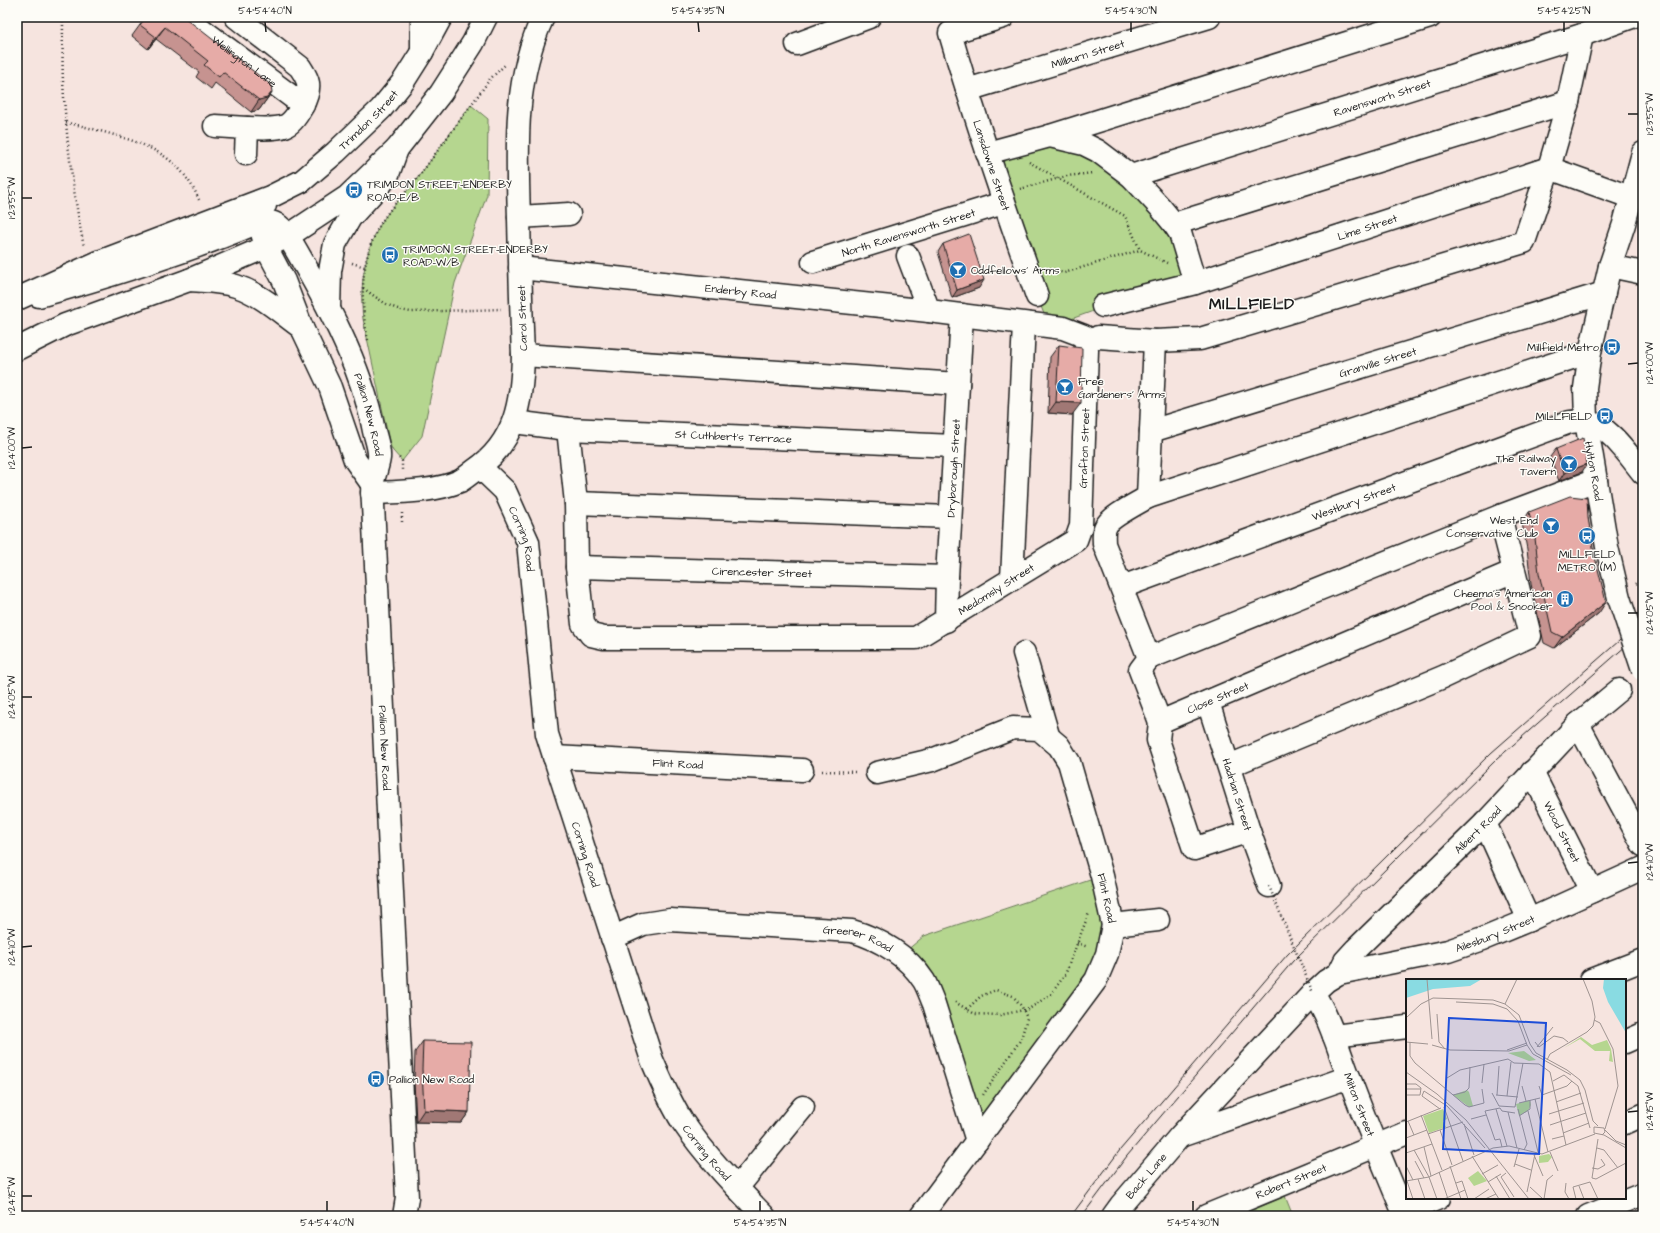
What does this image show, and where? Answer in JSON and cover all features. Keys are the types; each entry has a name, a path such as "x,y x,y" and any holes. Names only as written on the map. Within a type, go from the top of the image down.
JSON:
{"main road":[{"name":"Wellington Lane","path":"186,17 303,105"},
{"path":"214,126 278,128 286,126 292,121 303,105 308,94 308,84 300,67 236,17"},
{"path":"422,17 422,52"},
{"name":"Trimdon Street","path":"17,299 98,262 270,198 302,181 381,109 403,82 422,52 441,17"},
{"path":"17,349 65,325 189,280 266,248 288,236 347,197 397,149 441,93 473,43 486,17"},
{"name":"Carol Street","path":"372,489 402,492 434,488 460,481 494,455 505,440 514,422 523,378 517,144 520,100 526,63 536,31 543,17"},
{"path":"796,44 869,17"},
{"name":"Lansdowne Street","path":"1003,17 950,33 967,90 996,151 1002,199 1037,296"},
{"name":"Millburn Street","path":"967,90 1208,17"},
{"path":"996,151 1050,136 1430,17"},
{"name":"Ravensworh Street","path":"1127,173 1582,35 1632,17"},
{"path":"1098,337 1155,341 1200,340 1524,242 1549,168 1568,102 1582,35"},
{"path":"1174,224 1568,102"},
{"path":"246,154 247,128"},
{"path":"1050,136 1084,144 1098,150 1127,173 1160,206 1174,224 1180,234 1194,279"},
{"name":"Pallion New Road","path":"330,314 328,300 330,270 335,244 350,218 387,177 397,149"},
{"name":"Hylton Road","path":"1643,153 1624,224 1610,266 1590,352 1585,388 1586,421 1607,547 1619,598 1643,670"},
{"path":"1549,168 1630,197"},
{"name":"Lime Street","path":"1103,306 1549,168"},
{"path":"270,198 262,209 260,222 266,248 284,281 302,328 330,387 356,460 372,489"},
{"name":"North Ravensworth Street","path":"813,262 1002,199"},
{"path":"518,217 569,214"},
{"path":"17,302 89,282 202,246 260,222"},
{"name":"Pallion New Road","path":"260,222 275,222 288,236 330,314 362,384 372,419 379,457 372,489 407,1190 404,1216"},
{"path":"908,256 929,311"},
{"path":"1610,266 1643,273"},
{"name":"Enderby Road","path":"520,268 962,315"},
{"path":"189,280 222,283 250,292 264,299 302,328"},
{"name":"Granville Street","path":"1151,431 1604,293"},
{"name":"Grafton Street","path":"962,315 1063,328 1084,336 1087,350 1081,526 1076,540"},
{"name":"Dryborough Street","path":"946,621 950,517 962,315"},
{"path":"1012,579 1024,324"},
{"path":"1148,497 1155,341"},
{"path":"1149,658 1104,544 1103,535 1105,527 1112,520 1148,497 1590,352"},
{"path":"523,355 958,384"},
{"path":"1586,421 1610,435 1643,473"},
{"name":"Westbury Street","path":"1122,587 1570,422 1586,421"},
{"name":"St Cuthbert's Terrace","path":"514,422 568,429 954,446"},
{"path":"568,429 576,502 577,567"},
{"name":"Corning Road","path":"480,467 505,491 528,542 547,734 652,1060 666,1093 682,1120 700,1145 737,1188 764,1216"},
{"path":"1249,831 1194,849 1158,740 1160,722 1140,670 1149,658 1500,516 1596,480"},
{"path":"576,502 950,517"},
{"path":"1229,766 1443,677 1530,636 1500,516"},
{"name":"Medomsly Street","path":"577,567 583,624 591,635 604,638 916,638 1076,540"},
{"name":"Cirencester Street","path":"577,567 947,577"},
{"name":"Close Street","path":"1160,722 1514,571"},
{"path":"1024,653 1048,736"},
{"name":"Albert Road","path":"1339,973 1345,961 1356,949 1485,823 1578,724 1619,690"},
{"name":"Hadrian Street","path":"1208,702 1249,831 1269,886"},
{"path":"1578,724 1643,845"},
{"name":"Flint Road","path":"877,773 932,760 1013,728 1039,729 1059,746 1069,762 1102,876 1113,925 1107,954 1096,980 921,1216"},
{"name":"Flint Road","path":"554,757 802,770"},
{"name":"Wood Street","path":"1532,772 1592,891"},
{"path":"1485,823 1529,920"},
{"name":"Ailesbury Street","path":"1339,973 1448,951 1483,939 1529,920 1643,868"},
{"name":"Greener Road","path":"612,938 644,924 670,920 852,931 869,935 887,945 916,970 925,982 934,1004 977,1141"},
{"path":"1113,925 1158,920"},
{"path":"1594,979 1643,960"},
{"name":"Back Lane","path":"1120,1212 1180,1136 1312,993 1326,981 1339,973"},
{"name":"Milton Street","path":"1312,993 1318,1001 1334,1036 1404,1214"},
{"path":"1334,1036 1406,1027"},
{"path":"1626,1042 1643,1034"},
{"path":"1180,1136 1349,1077"},
{"path":"737,1188 803,1107"},
{"path":"1626,1122 1643,1115"},
{"name":"Robert Street","path":"1206,1216 1406,1133"},
{"path":"1588,1216 1643,1194"},
{"path":"1404,1214 1437,1199"}],"path":[{"path":"63,17 63,79 66,123 75,203 85,252"},
{"path":"368,341 362,305 362,288 365,266 371,244 377,230 490,79 508,63"},
{"path":"66,123 136,141 158,152 168,159 188,180 203,207"},
{"path":"996,151 1058,178 1125,216 1140,250 1194,279"},
{"path":"1002,199 1058,178 1127,173"},
{"path":"1030,275 1049,269 1064,273 1140,250"},
{"path":"362,288 388,306 405,311 521,308"},
{"path":"397,457 402,461"},
{"path":"802,770 877,773"},
{"path":"1269,886 1312,993"},
{"path":"925,982 974,1014 1000,1016 1029,1009 1051,994 1065,974 1091,906"},
{"path":"967,1009 981,996 996,990 1012,996 1024,1010 1027,1018 1021,1039 990,1083 969,1117"}],"green space":[{"path":"471,105 488,119 487,195 455,283 422,436 402,461 390,445 363,319 362,293 365,266 373,240 385,217 391,208 413,184"},
{"path":"1069,140 1160,207 1193,275 1049,327 987,153"},
{"path":"1102,876 1107,954 977,1141 934,1004 900,956 924,936"},
{"path":"1285,1196 1293,1216 1239,1216"}],"building":[{"path":"146,17 184,17 271,85 272,92 267,98 259,100 223,72 219,77 204,65 208,61 165,27 156,37 140,25"},
{"name":"Oddfellows' Arms","path":"969,234 984,280 957,290 943,244"},
{"path":"1059,345 1082,348 1081,403 1056,402"},
{"path":"1583,438 1587,464 1564,473 1556,449"},
{"path":"1570,496 1587,498 1588,518 1594,553 1606,602 1562,637 1552,632 1539,573 1535,538 1529,512"},
{"path":"423,1041 471,1042 469,1112 424,1110 422,1069"}],"tram line":[{"path":"1071,1216 1120,1150 1287,955 1491,753 1643,620"},
{"path":"1082,1216 1127,1156 1293,961 1497,759 1643,631"}],"place":[{"name":"TRIMDON STREET-ENDERBY ROAD-E/B","path":"354,190"},
{"name":"TRIMDON STREET-ENDERBY ROAD-W/B","path":"390,255"},
{"name":"Oddfellows' Arms","path":"958,270"},
{"name":"Millfield Metro","path":"1612,347"},
{"name":"Free Gardeners' Arms","path":"1065,387"},
{"name":"MILLFIELD","path":"1605,416"},
{"name":"The Railway Tavern","path":"1569,464"},
{"name":"West End Conservative Club","path":"1551,526"},
{"name":"MILLFIELD METRO (M)","path":"1587,536"},
{"name":"Cheema's American Pool & Snooker","path":"1565,599"},
{"name":"Pallion New Road","path":"376,1079"}],"district":[{"name":"MILLFIELD","path":"1252,304"}]}
